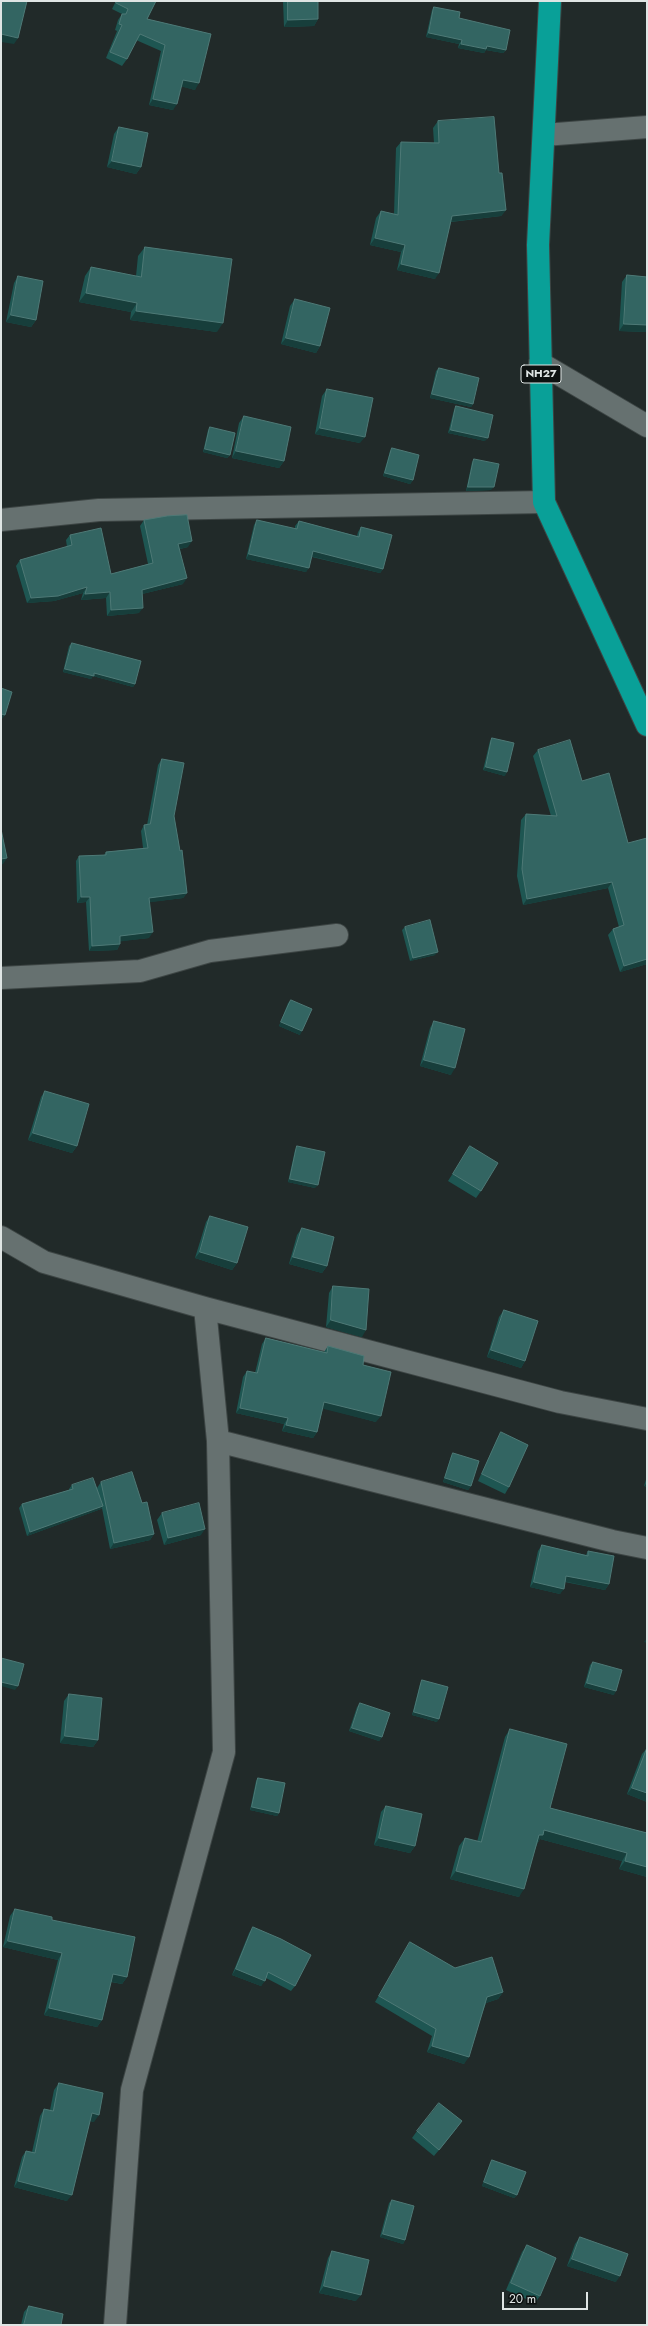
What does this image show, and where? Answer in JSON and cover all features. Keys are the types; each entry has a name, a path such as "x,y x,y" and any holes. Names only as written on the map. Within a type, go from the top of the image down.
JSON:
{"highway":[{"name":"NH27","path":"550,1 538,245 544,502 647,725"}],"street":[{"path":"544,135 647,126"},
{"path":"540,363 647,426"},
{"path":"1,520 99,510 544,502"},
{"path":"1,978 140,971 210,951 337,935"},
{"path":"1,1237 44,1262 205,1308 560,1402 647,1419"},
{"path":"115,2325 132,2090 224,1752 218,1441 205,1308"},
{"path":"218,1441 612,1541 647,1548"}],"building":[{"path":"1,1 27,1 18,38 1,34"},
{"path":"117,1 156,1 147,19 211,34 199,83 183,80 177,104 153,99 165,45 140,34 127,59 110,52 122,25 119,24 122,14 126,14 128,9 116,3"},
{"path":"288,1 318,1 318,19 288,20"},
{"path":"434,7 460,12 459,18 510,30 506,50 487,46 486,49 461,44 462,40 429,33"},
{"path":"494,117 499,173 502,173 506,210 452,216 439,273 401,264 405,245 375,238 381,211 398,215 401,142 439,143 438,121"},
{"path":"119,127 148,133 141,167 112,161"},
{"path":"145,247 232,259 223,323 136,311 137,303 86,293 91,267 141,277"},
{"path":"627,275 647,277 647,325 624,324"},
{"path":"18,276 43,281 36,320 11,315"},
{"path":"295,299 330,308 320,346 286,338"},
{"path":"439,368 479,378 473,404 432,394"},
{"path":"327,389 373,398 365,437 320,428"},
{"path":"456,406 493,415 488,438 451,430"},
{"path":"244,416 291,427 284,461 236,451"},
{"path":"210,427 235,433 230,455 205,449"},
{"path":"392,448 419,455 413,480 385,473"},
{"path":"474,459 499,464 494,487 468,487"},
{"path":"187,515 192,541 178,544 187,578 142,590 143,608 111,610 110,592 85,594 87,587 58,596 31,598 20,560 72,545 70,535 101,528 111,574 153,563 144,520 167,516"},
{"path":"257,520 297,529 299,521 359,537 361,527 392,535 383,569 313,551 309,568 249,554"},
{"path":"72,643 141,661 135,684 94,673 94,676 65,669"},
{"path":"1,688 12,692 5,715 1,714"},
{"path":"492,738 514,743 507,772 486,767"},
{"path":"570,740 582,781 609,773 628,843 647,838 647,959 624,966 613,929 624,925 612,882 527,899 522,869 526,814 557,816 538,750"},
{"path":"162,759 184,763 174,816 180,851 182,850 187,893 149,898 153,932 120,936 120,944 92,946 90,897 81,897 79,856 106,855 106,852 148,848 144,825 150,824"},
{"path":"1,829 7,858 1,859"},
{"path":"430,920 438,952 413,958 405,927"},
{"path":"291,1000 312,1009 302,1031 281,1022"},
{"path":"434,1021 465,1029 455,1068 424,1060"},
{"path":"45,1091 89,1104 77,1146 33,1133"},
{"path":"297,1146 325,1152 318,1185 290,1179"},
{"path":"470,1146 498,1163 481,1191 453,1174"},
{"path":"210,1216 248,1227 237,1263 200,1252"},
{"path":"302,1228 334,1237 327,1266 293,1257"},
{"path":"333,1286 369,1289 366,1330 331,1320"},
{"path":"504,1310 538,1321 525,1361 491,1350"},
{"path":"266,1338 327,1353 328,1346 364,1356 363,1365 391,1372 381,1416 324,1402 317,1432 286,1425 288,1418 240,1408 247,1371 257,1373"},
{"path":"501,1432 528,1445 509,1487 482,1474"},
{"path":"453,1453 479,1461 471,1486 445,1478"},
{"path":"132,1472 142,1503 147,1502 154,1534 114,1543 101,1482"},
{"path":"93,1478 103,1506 30,1532 22,1504 73,1489 72,1485"},
{"path":"199,1503 205,1529 168,1538 162,1513"},
{"path":"542,1545 588,1556 588,1551 614,1556 609,1584 566,1576 564,1589 534,1582"},
{"path":"1,1658 24,1664 18,1686 1,1682"},
{"path":"593,1662 622,1670 616,1691 587,1683"},
{"path":"422,1680 448,1687 439,1719 414,1712"},
{"path":"69,1694 102,1698 98,1740 65,1736"},
{"path":"360,1703 390,1713 382,1737 352,1728"},
{"path":"510,1729 567,1744 550,1808 647,1833 647,1867 625,1861 627,1853 544,1830 543,1835 539,1835 524,1889 456,1871 465,1838 481,1842"},
{"path":"647,1748 647,1793 632,1788"},
{"path":"258,1778 285,1783 279,1813 252,1807"},
{"path":"386,1806 422,1814 415,1846 379,1838"},
{"path":"15,1909 52,1917 52,1920 135,1937 127,1977 113,1974 102,2020 49,2008 62,1953 8,1941"},
{"path":"253,1927 281,1939 311,1955 295,1986 268,1972 265,1981 236,1969"},
{"path":"410,1942 455,1968 492,1957 503,1992 487,1997 469,2057 432,2046 436,2029 379,1996"},
{"path":"59,2083 103,2093 99,2115 92,2113 72,2195 18,2181 26,2151 35,2153 44,2109 53,2111"},
{"path":"439,2103 462,2121 439,2150 417,2131"},
{"path":"492,2160 526,2172 517,2195 484,2182"},
{"path":"392,2200 414,2206 405,2240 383,2234"},
{"path":"580,2237 628,2254 620,2276 572,2259"},
{"path":"527,2245 556,2258 540,2296 511,2283"},
{"path":"332,2251 369,2260 361,2295 324,2286"},
{"path":"29,2306 63,2314 61,2325 24,2325"}]}
